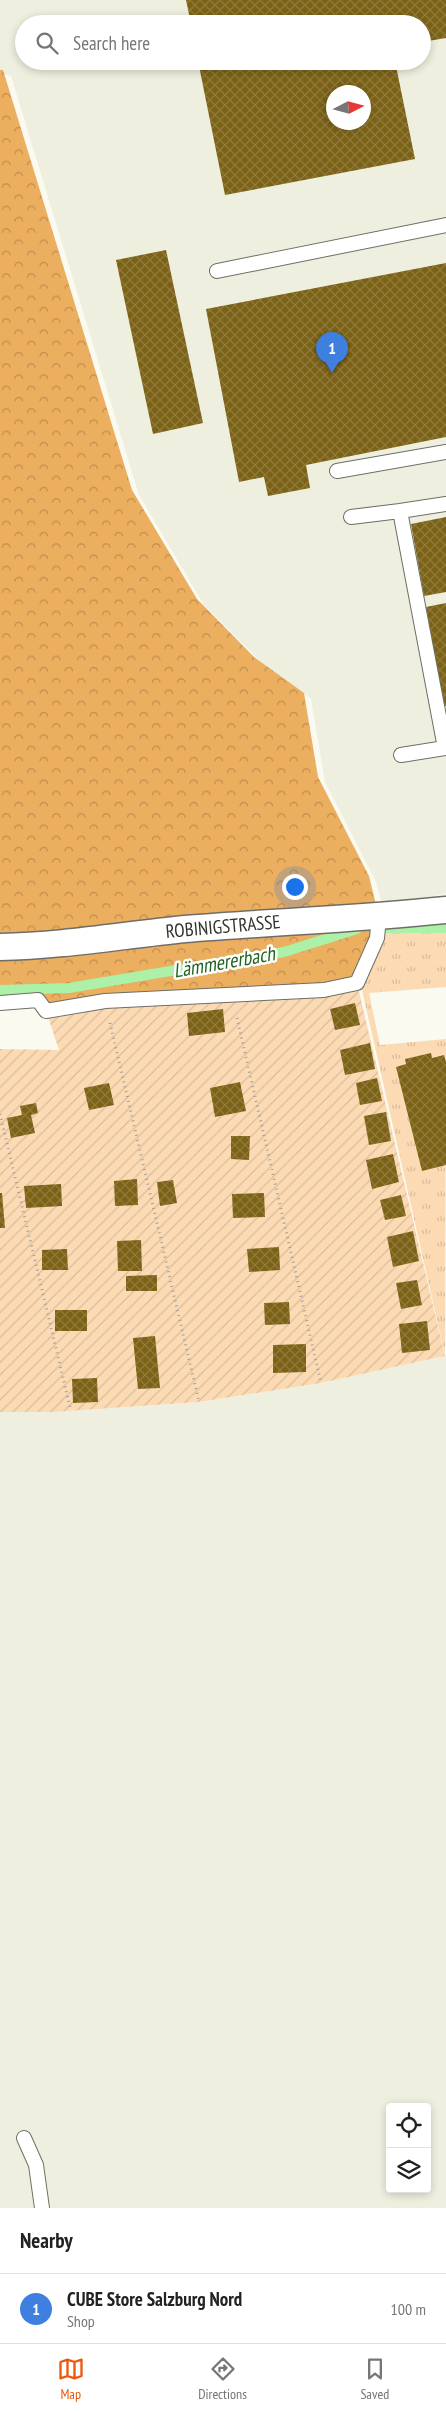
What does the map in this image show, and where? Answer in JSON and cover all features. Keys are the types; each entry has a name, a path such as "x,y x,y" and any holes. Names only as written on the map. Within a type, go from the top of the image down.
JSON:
{"street":[{"name":"ROBINIGSTRASSE","path":"3,947 294,920 378,928 446,910"}],"lane":[{"path":"217,271 446,225"},
{"path":"337,471 446,452"},
{"path":"351,517 446,504"},
{"path":"400,511 446,749 400,755"},
{"path":"0,1003 38,1000 46,1011 105,1001 231,993 324,990 357,983 378,928"},
{"path":"24,2138 36,2165 42,2208"}],"path":[{"path":"231,993 321,1383"},
{"path":"105,1001 199,1402"},
{"path":"0,1114 70,1407"}],"shaded area":[{"path":"0,0 446,0 446,894 382,904 376,882 325,782 311,699 261,662 204,605 139,495 11,76 0,73"},
{"path":"446,1356 446,2208 0,2208 0,1412 54,1412 199,1402 321,1383"}],"green space":[{"path":"0,70 3,70 132,490 197,599 254,657 304,693 318,777 369,876 379,917 357,983 46,1011 37,1000 0,1003"},
{"path":"446,923 446,987 369,993 380,1045 446,1039 445,1355 362,990 388,925"},
{"path":"357,983 445,1356 321,1383 199,1402 54,1412 0,1412 0,1049 59,1050 46,1011"}],"building":[{"path":"186,0 446,0 446,38 431,40 431,15 189,15"},
{"path":"200,70 397,70 415,159 225,195"},
{"path":"166,250 203,423 153,434 116,260"},
{"path":"446,263 446,437 306,465 310,488 268,496 264,477 239,482 206,309"},
{"path":"446,517 446,592 424,596 411,524"},
{"path":"446,603 446,706 444,706 426,607"},
{"path":"355,1003 360,1025 335,1030 330,1009"},
{"path":"223,1009 225,1032 189,1036 187,1013"},
{"path":"370,1043 375,1069 345,1075 340,1050"},
{"path":"431,1053 432,1058 444,1055 446,1062 446,1165 422,1171 396,1067 406,1064 405,1059"},
{"path":"377,1078 382,1101 360,1105 356,1083"},
{"path":"240,1082 246,1111 215,1117 210,1088"},
{"path":"109,1083 114,1105 89,1110 84,1088"},
{"path":"36,1103 38,1113 31,1115 35,1133 11,1138 7,1118 22,1115 20,1106"},
{"path":"386,1112 391,1141 369,1145 364,1116"},
{"path":"231,1136 250,1136 249,1160 231,1159"},
{"path":"393,1154 399,1182 372,1189 366,1160"},
{"path":"137,1179 138,1205 115,1206 114,1181"},
{"path":"173,1180 177,1203 160,1206 157,1182"},
{"path":"61,1184 62,1206 26,1208 24,1186"},
{"path":"0,1193 2,1193 5,1228 0,1228"},
{"path":"264,1193 265,1217 233,1218 232,1194"},
{"path":"401,1195 406,1216 385,1220 380,1200"},
{"path":"413,1231 419,1261 393,1267 387,1237"},
{"path":"141,1240 142,1271 118,1271 117,1241"},
{"path":"279,1247 280,1270 249,1272 247,1249"},
{"path":"67,1249 68,1270 42,1270 42,1250"},
{"path":"157,1275 157,1291 126,1291 126,1276"},
{"path":"417,1280 422,1305 401,1309 396,1283"},
{"path":"289,1302 290,1324 265,1325 264,1303"},
{"path":"55,1310 87,1310 87,1331 55,1331"},
{"path":"427,1321 430,1350 402,1353 399,1324"},
{"path":"155,1336 160,1388 138,1389 133,1338"},
{"path":"306,1344 306,1372 273,1373 273,1345"},
{"path":"97,1378 98,1402 73,1403 72,1379"}],"waterway":[{"name":"Lämmererbach","path":"377,928 446,928"},
{"name":"Lämmererbach","path":"0,990 69,988 284,952 357,929"}],"place":[{"name":"CUBE Store Salzburg Nord","path":"332,373"}]}
